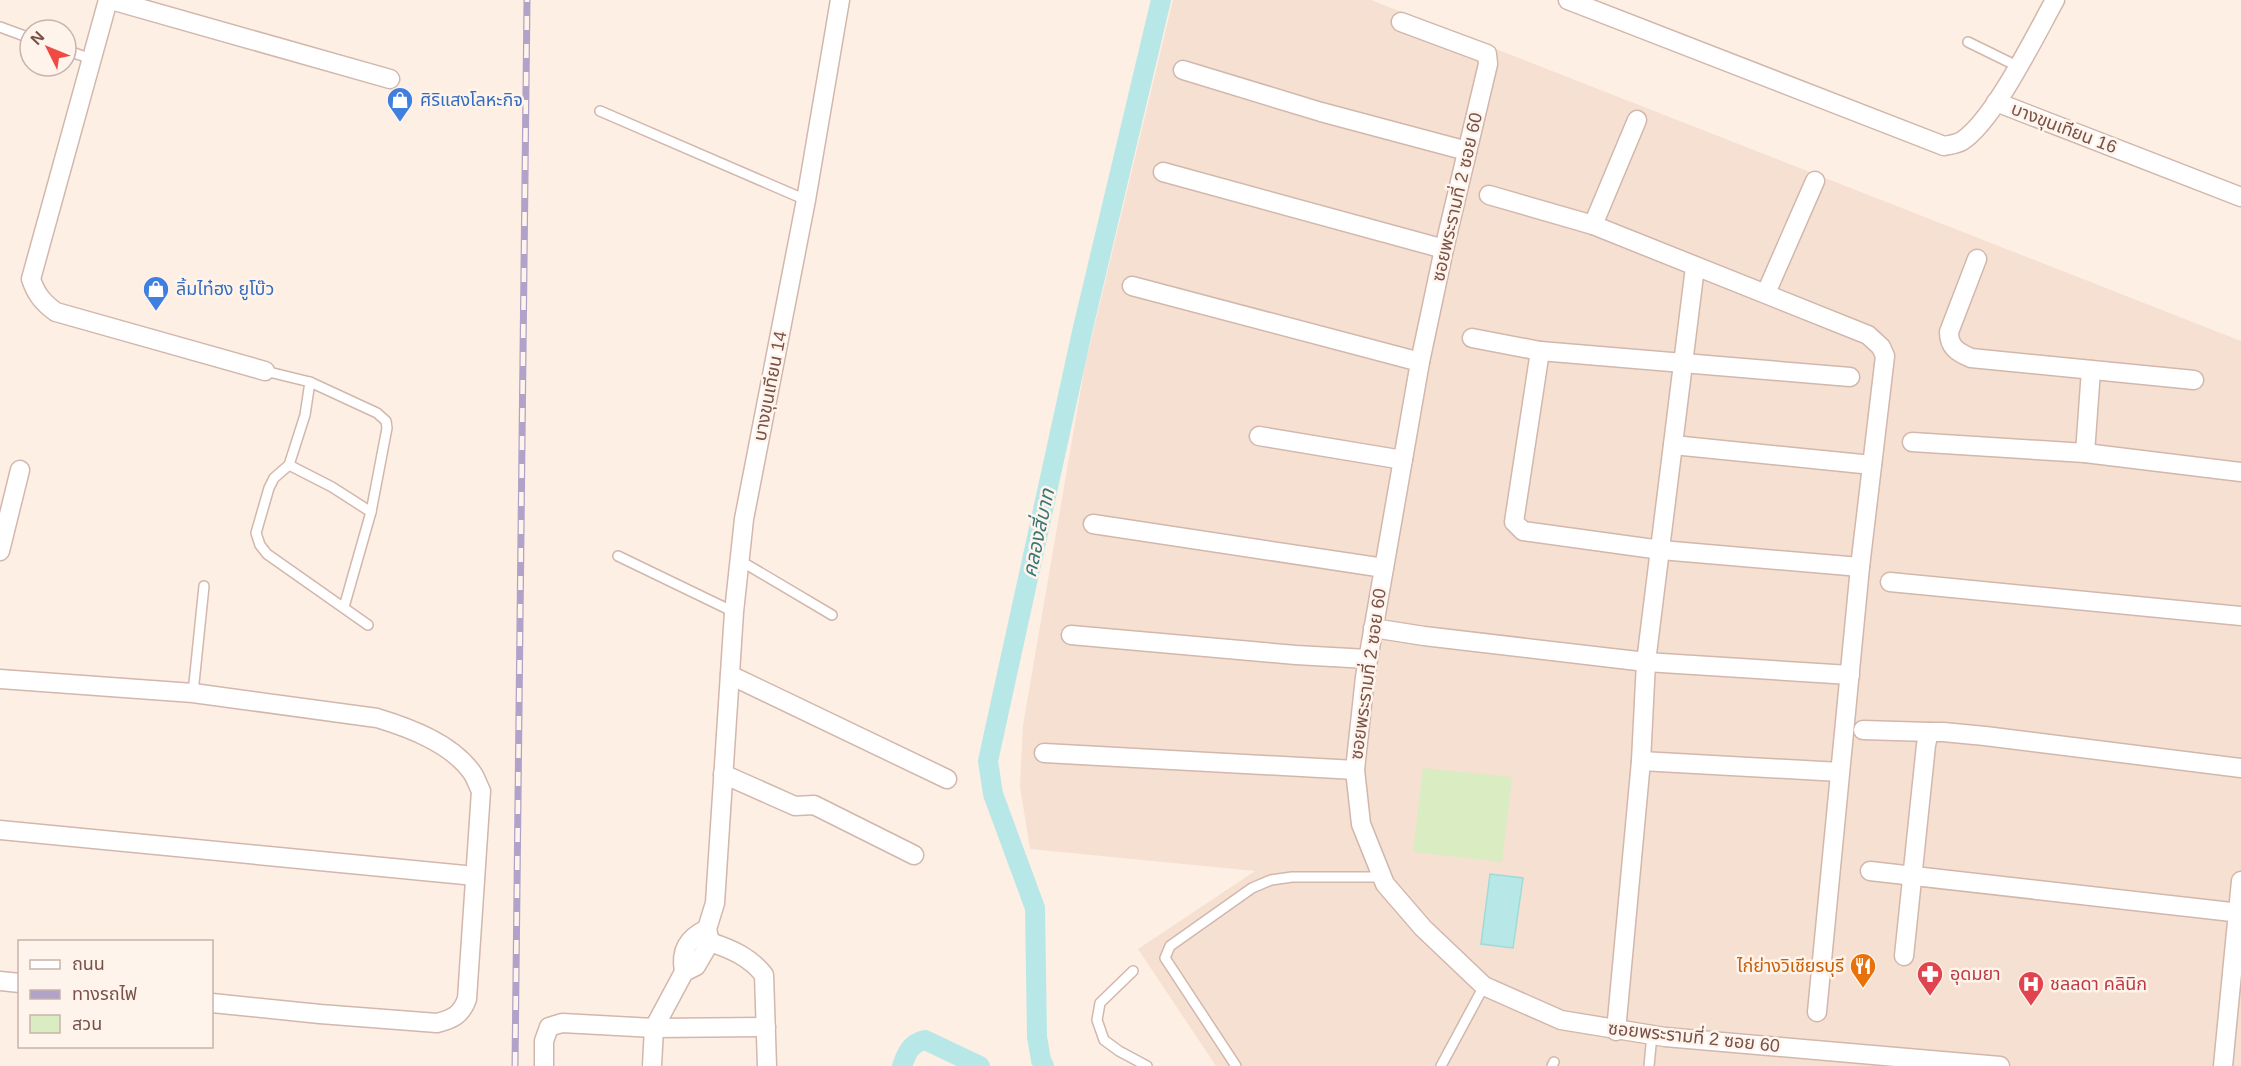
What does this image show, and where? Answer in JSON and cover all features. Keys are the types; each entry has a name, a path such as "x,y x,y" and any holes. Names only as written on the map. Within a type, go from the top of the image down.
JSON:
{"street":[{"path":"265,371 56,312 44,304 36,293 31,279 110,0 390,79"},
{"name":"บางขุนเทียน 14","path":"709,931 715,903 729,675 744,519 806,200 840,0"},
{"path":"1568,0 1944,146 1961,142 1996,102"},
{"name":"บางขุนเทียน 16","path":"2055,0 1996,102 2241,197"},
{"name":"ซอยพระรามที่ 2 ซอย 60","path":"1401,22 1487,54 1488,64 1420,362 1368,659 1355,770 1361,824 1385,884 1423,928 1484,987 1561,1020 1616,1031 1652,1035 2001,1066"},
{"path":"1183,70 1321,112 1467,151"},
{"path":"1593,225 1637,120"},
{"path":"1163,172 1444,249"},
{"path":"1766,293 1815,181"},
{"path":"1489,195 1593,225 1868,334 1881,347 1885,356 1860,567 1817,1012"},
{"path":"1977,259 1949,332 1953,348 1971,358 2194,380"},
{"path":"1616,1031 1641,761 1646,662 1695,267"},
{"path":"1132,286 1420,362"},
{"path":"1472,338 1540,351 1850,377"},
{"path":"1540,351 1514,522 1523,531 1660,550 1860,567"},
{"path":"2085,453 2091,370"},
{"path":"1259,436 1402,460"},
{"path":"1912,442 2085,453 2241,472"},
{"path":"1673,445 1872,465"},
{"path":"0,551 20,470"},
{"path":"1093,524 1384,568"},
{"path":"1890,582 2241,616"},
{"path":"1373,628 1646,662 1850,675"},
{"path":"1071,635 1296,656 1368,659"},
{"path":"729,675 947,779"},
{"path":"0,679 194,693 377,718 402,725 425,736 453,754 472,773 481,790 467,999 463,1011 452,1019 436,1023 213,1003"},
{"path":"1863,730 1964,734 2241,768"},
{"path":"1904,956 1929,732"},
{"path":"1044,753 1355,770"},
{"path":"1641,761 1840,772"},
{"path":"723,774 795,806 814,805 914,855"},
{"path":"0,830 475,876"},
{"path":"1870,871 2239,913"},
{"path":"2223,1066 2241,880"},
{"path":"652,1066 654,1028 684,972 696,966 709,931 758,967 764,975 767,1066"},
{"path":"0,981 18,983"},
{"path":"544,1066 544,1041 549,1027 562,1023 654,1028 766,1028"}],"lane":[{"path":"0,27 18,34"},
{"path":"1968,42 2018,66"},
{"path":"78,54 92,59"},
{"path":"600,111 806,200"},
{"path":"265,371 310,382 377,413 386,422 387,428 371,512 344,607"},
{"path":"310,382 304,415 290,465 274,478 269,488 256,534 267,554 368,625"},
{"path":"290,465 332,487 371,512"},
{"path":"618,556 734,612"},
{"path":"739,560 832,615"},
{"path":"194,693 204,586"},
{"path":"1236,1066 1165,958 1170,946 1252,888 1271,880 1292,877 1382,877"},
{"path":"1132,971 1100,1003 1097,1020 1104,1040 1147,1066"},
{"path":"1441,1066 1484,987"},
{"path":"1649,1066 1652,1035"}],"shaded area":[{"path":"1173,0 1371,0 2241,341 2241,1066 1216,1066 1138,949 1255,871 1030,849 1020,787 1023,725 1085,365"}],"green space":[{"path":"1423,768 1512,777 1502,862 1413,852"}],"water":[{"path":"1490,874 1523,878 1513,948 1481,944"}],"waterway":[{"name":"คลองสี่บาท","path":"1044,1066 1037,1037 1035,908 993,794 988,761 1082,332 1161,0"},
{"path":"902,1066 910,1049 916,1043 925,1040 980,1066"}],"railway":[{"path":"515,1066 527,0"}],"place":[{"name":"ศิริแสงโลหะกิจ","path":"400,123"},
{"name":"ลิ้มไท๋ฮง ยูโบ๊ว","path":"156,312"},
{"name":"ไก่ย่างวิเชียรบุรี","path":"1863,989"},
{"name":"อุดมยา","path":"1930,997"},
{"name":"ชลลดา คลินิก","path":"2031,1007"}]}
